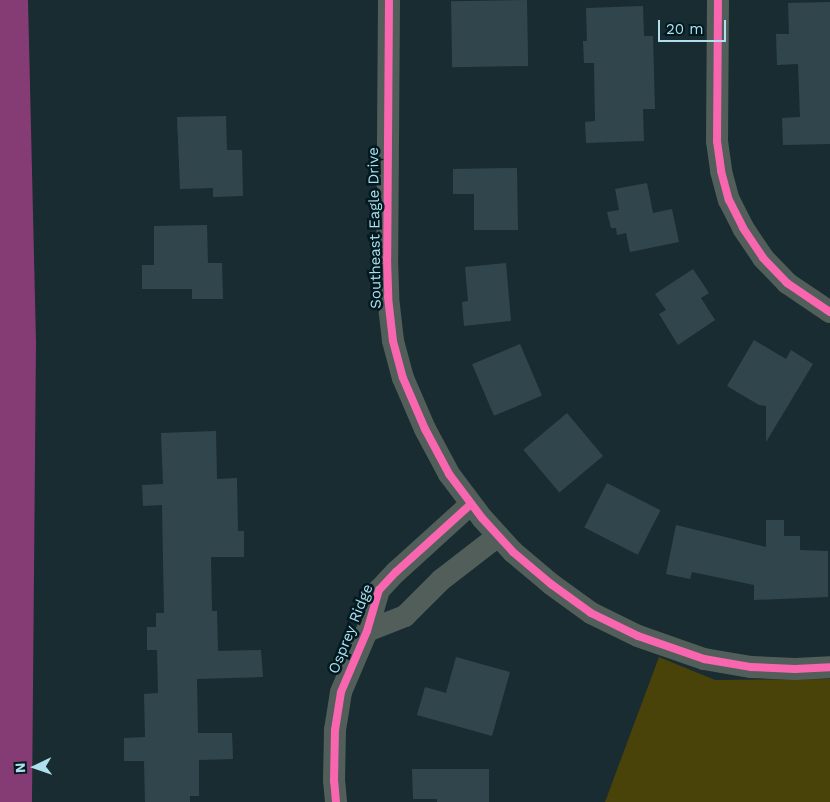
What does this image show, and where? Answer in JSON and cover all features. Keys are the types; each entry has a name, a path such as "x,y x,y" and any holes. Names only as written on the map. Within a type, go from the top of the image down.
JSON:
{"street":[{"name":"Southeast Eagle Drive","path":"389,0 387,259 388,297 393,341 403,378 425,428 449,474 471,504 513,552 551,584 583,607 638,636 704,659 742,666 795,669 830,667"},
{"path":"718,0 717,141 721,171 729,200 743,228 763,258 787,283 830,312"},
{"name":"Osprey Ridge","path":"336,802 335,730 340,702 349,670 367,631 379,590 471,504"},
{"name":"Osprey Ridge","path":"367,631 405,616 431,590 498,536"},
{"path":"406,563 431,590"}],"shaded area":[{"path":"0,0 28,0 36,342 32,802 0,802"},
{"path":"659,657 715,680 830,679 830,802 605,802"}],"building":[{"path":"527,0 528,66 452,67 451,1"},
{"path":"830,2 830,144 783,145 782,118 800,117 798,64 777,65 776,34 789,34 788,3"},
{"path":"643,6 644,36 653,36 655,109 643,109 644,141 586,143 585,122 595,121 594,63 584,63 583,41 587,41 586,8"},
{"path":"226,116 227,150 242,150 243,196 213,197 213,188 180,189 177,117"},
{"path":"517,168 518,230 474,230 474,194 453,194 453,169"},
{"path":"647,183 653,213 672,209 679,242 630,252 626,233 617,235 616,228 611,228 607,212 619,210 615,189"},
{"path":"207,225 208,263 222,263 223,299 192,299 192,289 142,289 142,265 154,265 154,226"},
{"path":"506,263 511,321 464,326 462,302 468,301 465,267"},
{"path":"693,269 709,293 701,298 715,320 678,345 659,314 666,310 655,294"},
{"path":"754,340 786,359 791,350 813,364 766,442 766,406 759,405 727,386"},
{"path":"520,344 542,396 494,416 472,364"},
{"path":"567,413 603,456 559,493 523,450"},
{"path":"216,431 217,479 237,478 238,531 244,531 244,557 211,557 212,611 217,611 218,651 261,650 263,677 197,679 198,733 232,733 233,759 199,760 199,796 190,796 190,802 145,802 144,761 124,761 124,738 145,737 144,694 158,693 157,650 147,650 147,627 156,627 156,613 164,613 162,505 143,506 142,485 163,484 161,433"},
{"path":"607,483 660,510 638,555 584,528"},
{"path":"766,520 784,520 784,536 800,536 800,550 828,551 828,597 754,600 754,585 692,572 690,579 666,574 676,525 766,547"},
{"path":"456,657 510,672 492,736 417,715 425,687 446,693"},
{"path":"412,769 489,769 489,802 437,802 437,799 413,799"}],"cycle path":[{"path":"389,0 387,259 388,297 393,341 403,378 425,429 449,474 482,518 513,552 551,584 591,613 638,636 704,659 751,667 795,669 830,667"},
{"path":"718,0 717,141 721,171 729,200 743,228 763,258 787,283 830,312"},
{"path":"336,802 334,781 335,730 341,692 367,631 379,590 396,572 471,504"}]}
